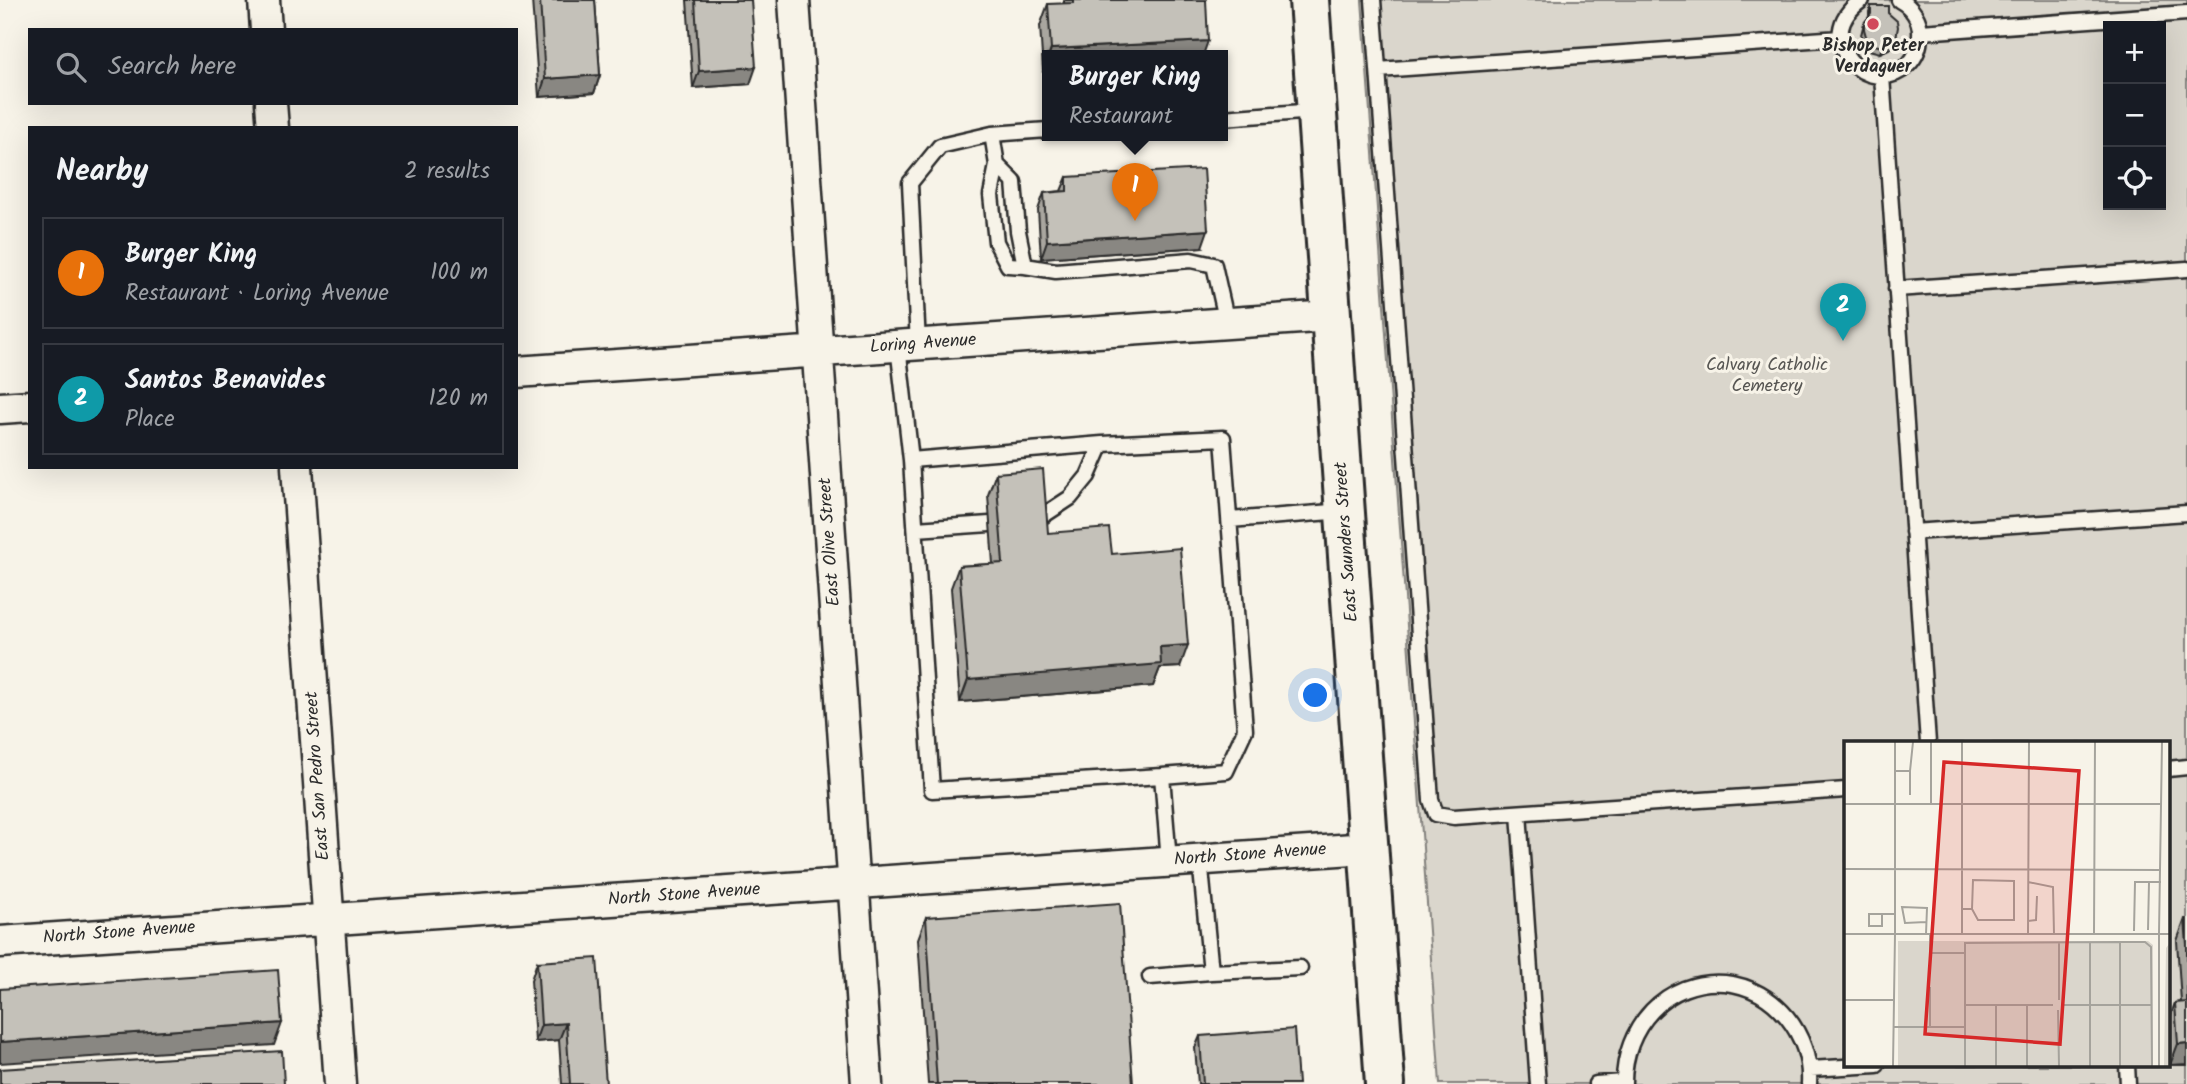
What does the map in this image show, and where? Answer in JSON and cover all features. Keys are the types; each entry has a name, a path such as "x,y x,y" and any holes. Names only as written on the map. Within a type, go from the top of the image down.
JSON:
{"main road":[{"name":"East Saunders Street","path":"1308,0 1385,1084"}],"street":[{"path":"264,0 266,28"},
{"name":"East Olive Street","path":"794,0 867,1084"},
{"path":"271,105 273,126"},
{"name":"Loring Avenue","path":"518,372 1331,316"},
{"path":"0,408 28,406"},
{"name":"East San Pedro Street","path":"297,469 340,1084"},
{"name":"North Stone Avenue","path":"0,942 1368,848"}],"lane":[{"path":"1373,0 1430,800 1436,814 1454,817 1844,790"},
{"path":"1862,0 1846,14 1840,38 1843,50 1849,61 1858,69 1870,75 1882,76 1895,74 1906,67 1919,46 1921,32 1914,12 1899,0"},
{"path":"1921,32 2187,13"},
{"path":"1378,70 1840,38"},
{"path":"1882,76 1928,741"},
{"path":"1228,118 1316,111"},
{"path":"911,460 1102,444 1223,438 1245,730 1226,771 932,790 911,460 908,345 910,183 940,146 992,134 1042,130"},
{"path":"992,134 997,165 991,195 996,242 1008,265 1025,265 1056,271 1191,260 1213,265 1227,323"},
{"path":"997,165 1014,182 1018,231 1025,265"},
{"path":"1896,289 2187,269"},
{"path":"1038,519 1070,498 1087,476 1102,444"},
{"path":"1230,520 1344,511"},
{"path":"1913,532 2187,513"},
{"path":"916,529 990,524"},
{"path":"1162,776 1169,861"},
{"path":"1520,813 1538,1084"},
{"path":"1200,859 1211,972"},
{"path":"1150,977 1300,968"},
{"path":"1596,1084 1624,1083 1627,1050 1641,1022 1664,1000 1693,986 1725,983 1756,992 1782,1010 1801,1036 1810,1077 1871,1066"},
{"path":"2127,1066 2128,1084"}],"green space":[{"name":"Calvary Catholic Cemetery","path":"1362,0 2187,0 2187,1084 1440,1084"}],"building":[{"path":"540,0 595,0 600,75 545,79"},
{"path":"695,0 751,0 756,67 699,71"},
{"path":"1073,0 1206,0 1208,41 1051,49 1048,4 1073,3"},
{"path":"1871,6 1888,6 1888,13 1897,21 1896,38 1882,47 1867,40 1864,29 1864,23 1871,14"},
{"path":"1204,169 1208,230 1047,241 1044,193 1067,191 1067,177"},
{"path":"1043,469 1048,533 1109,528 1112,554 1180,548 1188,645 1160,647 1161,664 968,680 959,566 1003,563 996,473"},
{"path":"1120,903 1133,1084 937,1084 926,917"},
{"path":"597,958 606,1084 570,1084 566,1023 541,1025 537,962"},
{"path":"278,970 282,1023 0,1042 0,989"},
{"path":"2187,1002 2187,1043 2178,1044 2175,1003"},
{"path":"1294,1029 1298,1084 1203,1084 1200,1036"},
{"path":"282,1051 284,1084 0,1084 0,1069"}],"place":[{"name":"Bishop Peter Verdaguer","path":"1873,24"},
{"name":"Burger King","path":"1135,221"},
{"name":"Santos Benavides","path":"1843,341"}]}
